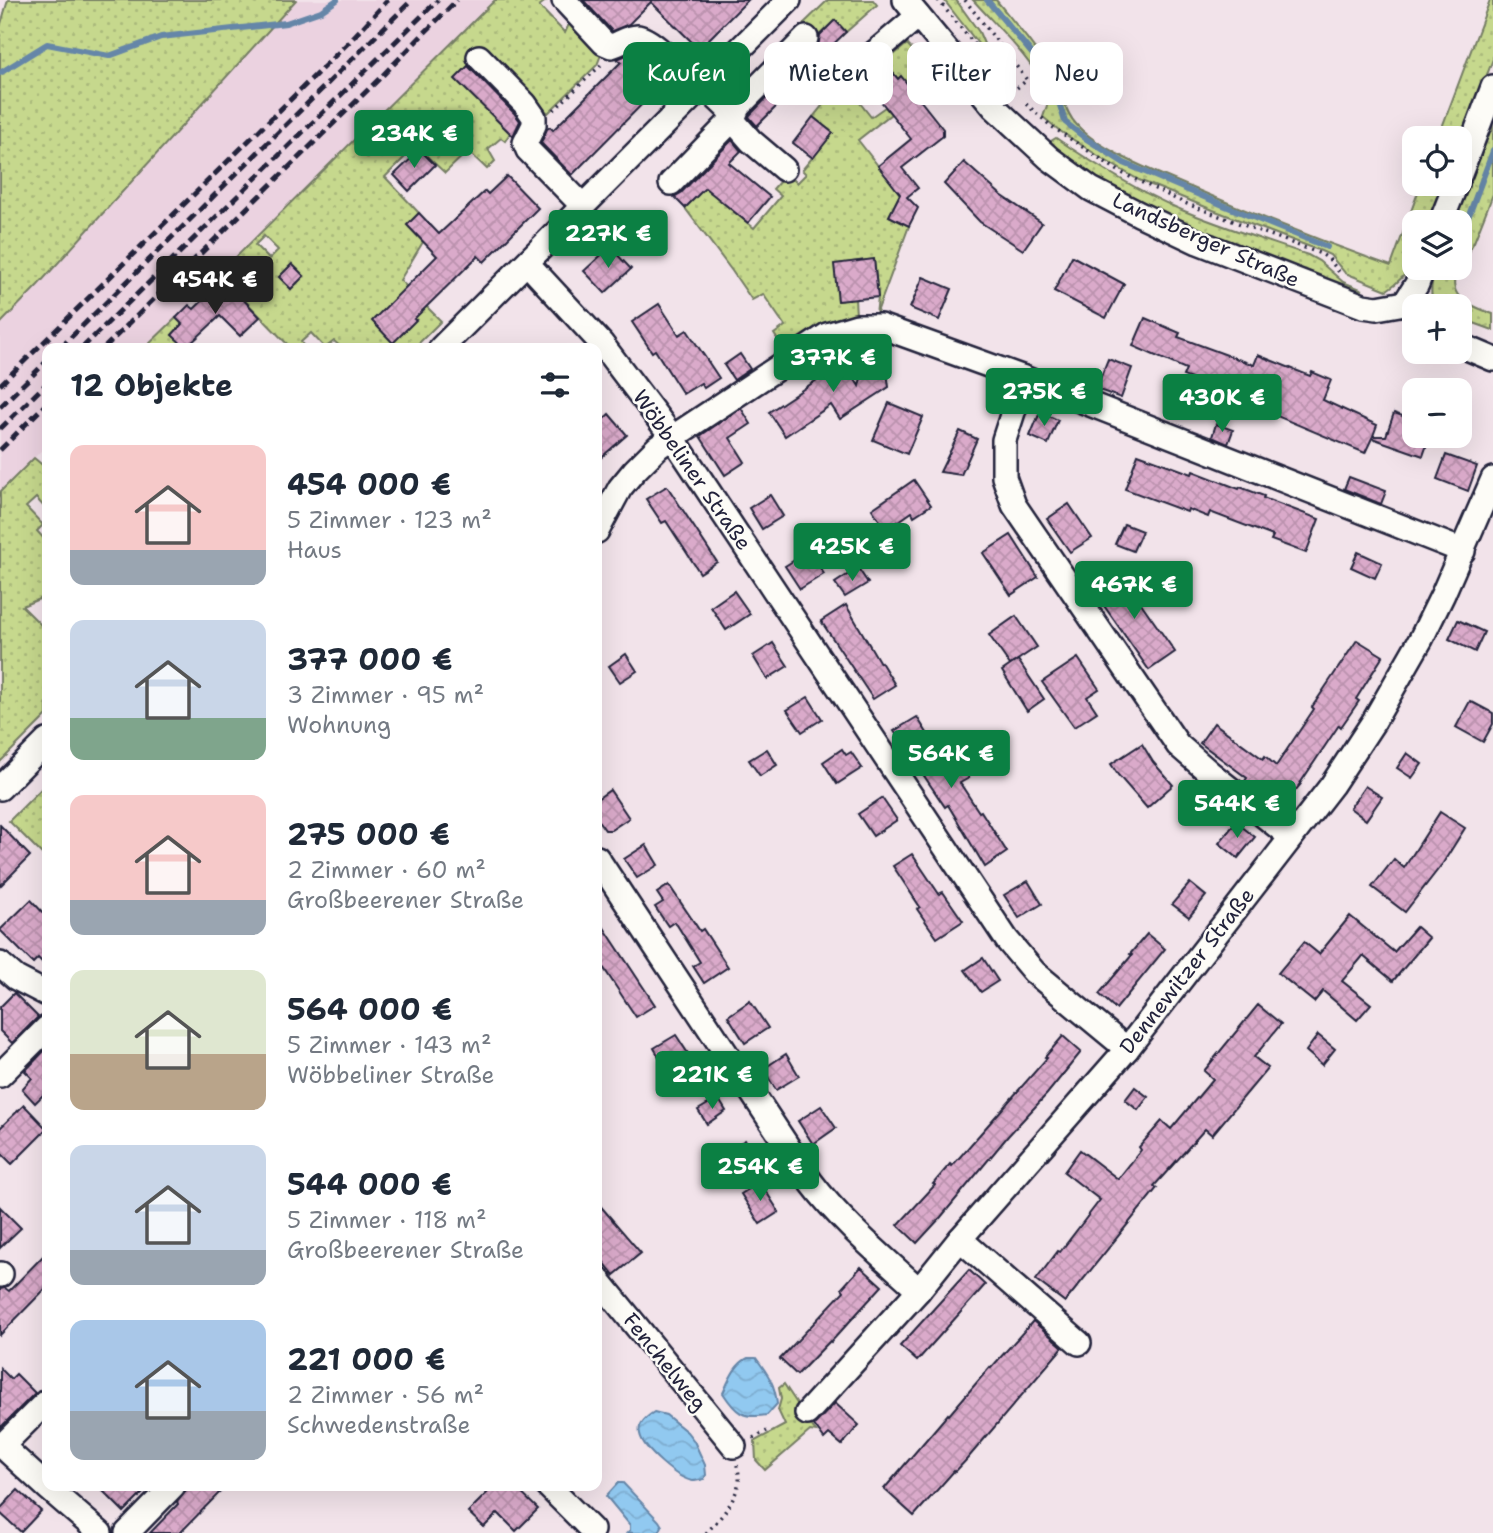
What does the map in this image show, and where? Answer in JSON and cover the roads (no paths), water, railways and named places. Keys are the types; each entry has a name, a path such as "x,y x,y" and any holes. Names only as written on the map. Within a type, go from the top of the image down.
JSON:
{"street":[{"path":"564,0 604,43 611,47 629,38 639,37 650,42"},
{"path":"747,42 789,0"},
{"path":"879,42 912,8"},
{"name":"Landsberger Straße","path":"912,8 994,107 1049,158 1091,189 1198,242 1363,306 1402,307"},
{"path":"671,183 733,119 738,107 806,38"},
{"path":"479,57 531,111 534,125 525,143 528,150 583,206"},
{"path":"1472,142 1493,87"},
{"path":"446,343 685,105"},
{"path":"723,105 751,141 784,169"},
{"name":"Wöbbeliner Straße","path":"527,263 601,343"},
{"path":"602,522 620,488 658,447 827,335 857,326 880,326 1024,379 1462,551"},
{"name":"Wöbbeliner Straße","path":"602,344 673,438 1007,940 1034,972 1127,1049"},
{"path":"1472,350 1493,359"},
{"path":"1024,379 1004,440 1004,477 1014,505 1178,745 1291,837"},
{"name":"Dennewitzer Straße","path":"807,1413 919,1290 960,1239 1127,1049 1332,785 1374,721 1421,639 1493,479"},
{"path":"0,788 42,746"},
{"path":"602,866 811,1182 854,1232 919,1290"},
{"path":"0,964 16,978 42,991"},
{"path":"0,1074 42,1033"},
{"path":"960,1239 1079,1343"},
{"name":"Fenchelweg","path":"602,1284 734,1447"},
{"path":"42,1406 1,1445 42,1481"},
{"path":"53,1491 100,1533"},
{"path":"127,1533 168,1491"},
{"path":"553,1491 592,1530"}],"water":[{"path":"748,1358 756,1358 775,1391 777,1404 767,1415 752,1416 741,1413 723,1393 736,1368"},
{"path":"654,1412 666,1415 694,1441 705,1465 704,1479 693,1481 678,1475 647,1447 642,1440 640,1427"},
{"path":"618,1483 623,1483 659,1521 662,1526 659,1533 627,1533 630,1525 606,1496"}],"waterway":[{"path":"0,73 47,44 109,56 161,37 286,23 321,11 337,0"},
{"path":"987,0 1045,69 1055,89 1065,122 1085,138 1124,163 1327,247"},
{"path":"1471,210 1493,151"}],"railway":[{"path":"43,343 348,43 388,0"},
{"path":"65,343 412,0"},
{"path":"87,343 438,0"},
{"path":"109,343 457,0"},
{"path":"0,385 42,344"},
{"path":"0,407 42,366"},
{"path":"0,429 42,388"},
{"path":"0,450 42,408"}]}
